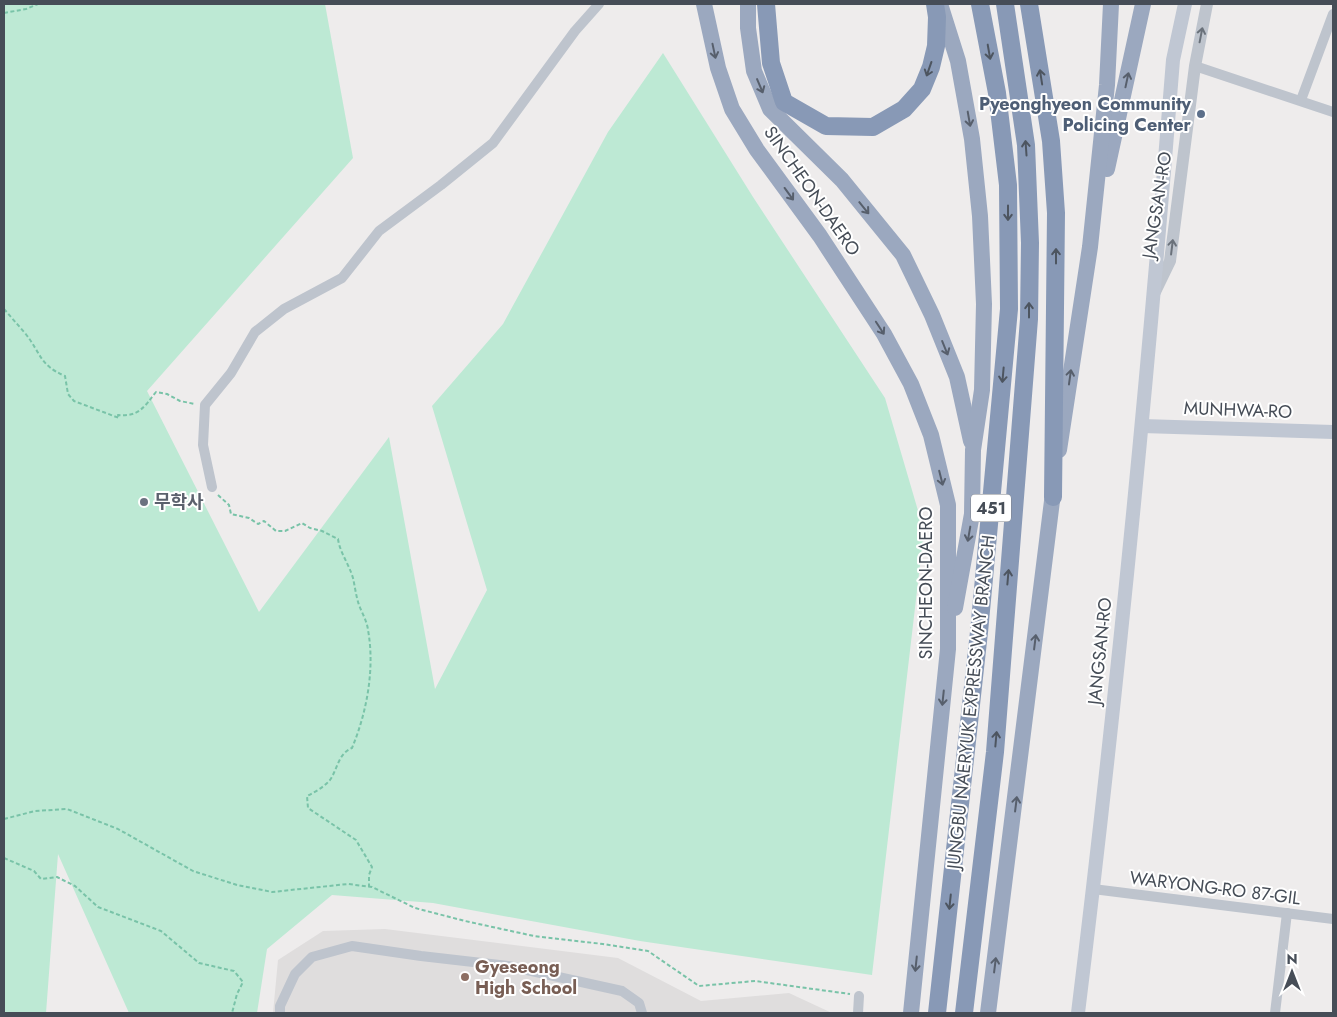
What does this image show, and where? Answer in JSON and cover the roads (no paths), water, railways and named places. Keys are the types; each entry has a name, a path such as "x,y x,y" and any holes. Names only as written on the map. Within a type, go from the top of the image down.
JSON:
{"highway":[{"name":"SINCHEON-DAERO","path":"704,4 718,68 732,109 757,150 820,236 884,334 911,384 931,435 948,504 948,649 911,1013"},
{"path":"748,4 748,28 754,71 770,109 842,180 903,255 932,315 957,377 973,450"},
{"path":"766,4 771,63 784,102 826,126 873,127 904,109 922,89 931,67 936,46 937,17 935,4"},
{"path":"940,4 958,61 972,139 980,216 984,304 982,390 973,450 972,514 948,649"},
{"name":"JUNGBU NAERYUK EXPRESSWAY BRANCH","path":"937,1013 979,632 1009,309 1008,185 997,94 980,4"},
{"name":"JUNGBU NAERYUK EXPRESSWAY BRANCH","path":"964,1013 994,752 1029,319 1030,243 1026,145 1005,4"},
{"path":"1029,4 1052,142 1056,213 1053,497"},
{"path":"988,1013 1053,497 1090,247 1107,85 1111,4"},
{"path":"1090,247 1143,4"}],"main road":[{"name":"JANGSAN-RO","path":"1078,1013 1142,426 1155,292 1173,60 1185,4"},
{"name":"MUNHWA-RO","path":"1142,426 1333,432"}],"street":[{"path":"212,488 203,445 205,405 231,373 255,332 284,309 342,278 379,231 493,143 575,31 599,4"},
{"name":"JANGSAN-RO","path":"1155,292 1170,261 1195,66 1207,4"},
{"path":"1301,100 1333,14"},
{"path":"1195,66 1333,112"},
{"name":"WARYONG-RO 87-GIL","path":"1093,889 1333,919"},
{"path":"1275,1013 1287,913"},
{"path":"280,1013 280,1006 295,974 312,957 352,946 508,966 622,991 639,1003 642,1013"},
{"path":"858,1013 860,996"}],"place":[{"name":"Pyeonghyeon Community Policing Center","path":"1201,114"},
{"name":"무학사","path":"144,502"},
{"name":"Gyeseong High School","path":"465,977"}]}
